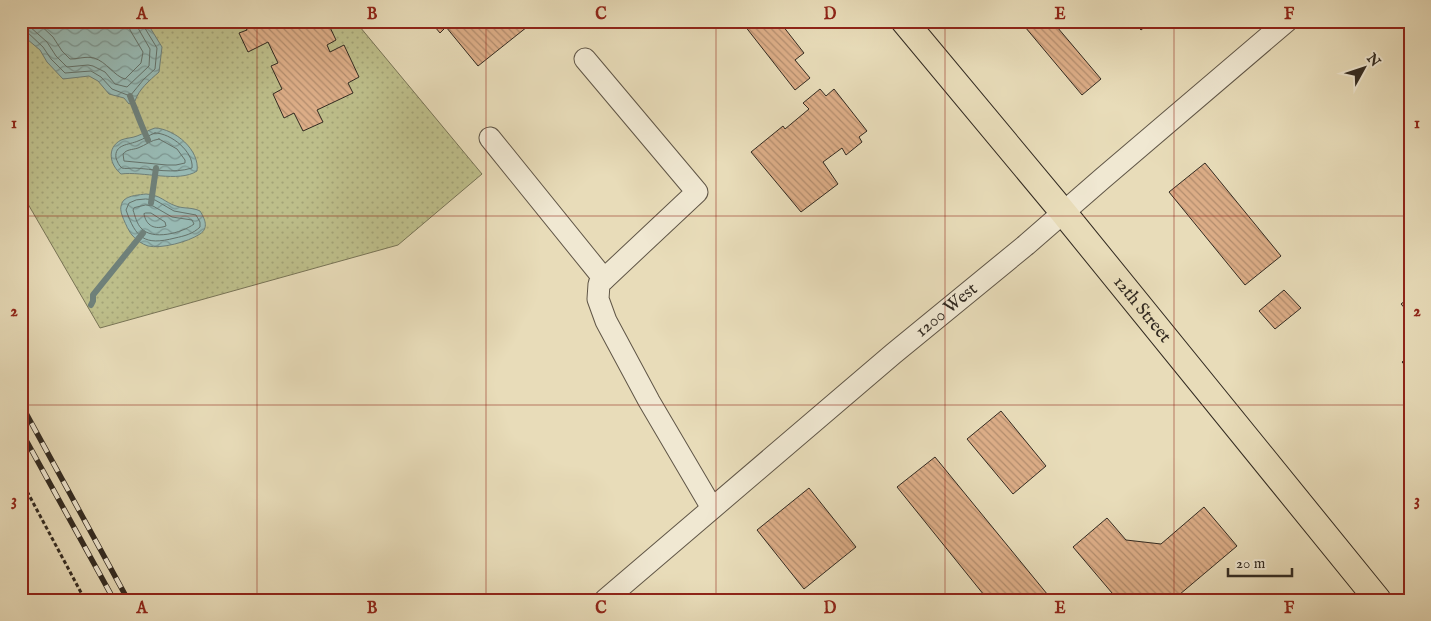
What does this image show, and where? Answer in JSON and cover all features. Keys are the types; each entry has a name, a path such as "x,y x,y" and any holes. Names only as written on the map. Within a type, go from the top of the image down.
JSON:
{"main road":[{"name":"12th Street","path":"904,21 1064,212 1378,600"}],"street":[{"name":"1200 West","path":"604,600 904,345 1026,245 1287,21"},
{"path":"585,59 696,192 599,284 598,299 606,321 649,401 712,508"},
{"path":"490,138 604,279"}],"path":[{"path":"21,480 84,600"}],"green space":[{"path":"21,21 355,21 482,174 398,245 100,328 21,192"}],"water":[{"path":"21,21 146,21 162,47 159,72 142,89 135,101 129,104 124,98 109,94 98,81 89,76 63,79 47,62 40,50 21,34"},
{"path":"155,128 170,132 185,142 195,156 197,171 180,176 171,176 121,174 117,170 111,157 116,143"},
{"path":"146,194 159,197 176,206 200,211 205,220 203,232 189,240 160,247 141,243 129,231 122,216 121,208 126,198"}],"building":[{"path":"229,21 327,21 336,40 327,45 330,52 344,45 359,77 348,83 353,93 317,110 323,122 303,131 294,113 284,118 273,94 282,89 271,66 278,63 268,42 248,52 239,33 247,30 243,22 232,27"},
{"path":"430,21 532,21 478,66 446,27 440,33"},
{"path":"741,21 779,21 804,53 795,60 810,78 795,90"},
{"path":"1020,21 1052,21 1101,79 1082,95"},
{"path":"1133,21 1152,21 1141,30"},
{"path":"820,89 826,96 834,89 867,131 859,137 862,142 846,155 842,148 823,162 838,184 801,212 751,152 783,126 785,129 809,109 803,103"},
{"path":"1205,163 1281,256 1245,285 1169,192"},
{"path":"1284,290 1301,308 1275,329 1259,311"},
{"path":"1410,297 1410,314 1401,304"},
{"path":"1410,356 1410,371 1402,362"},
{"path":"1001,411 1046,466 1013,494 967,439"},
{"path":"935,457 1052,600 988,600 897,487"},
{"path":"809,488 856,547 804,589 757,530"},
{"path":"1204,507 1237,546 1173,600 1118,600 1073,547 1107,518 1126,540 1161,544"}],"waterway":[{"path":"130,96 148,140"},
{"path":"151,203 156,168"},
{"path":"91,305 93,295 143,233"}],"railway":[{"path":"21,404 128,600"},
{"path":"21,431 114,600"}]}
